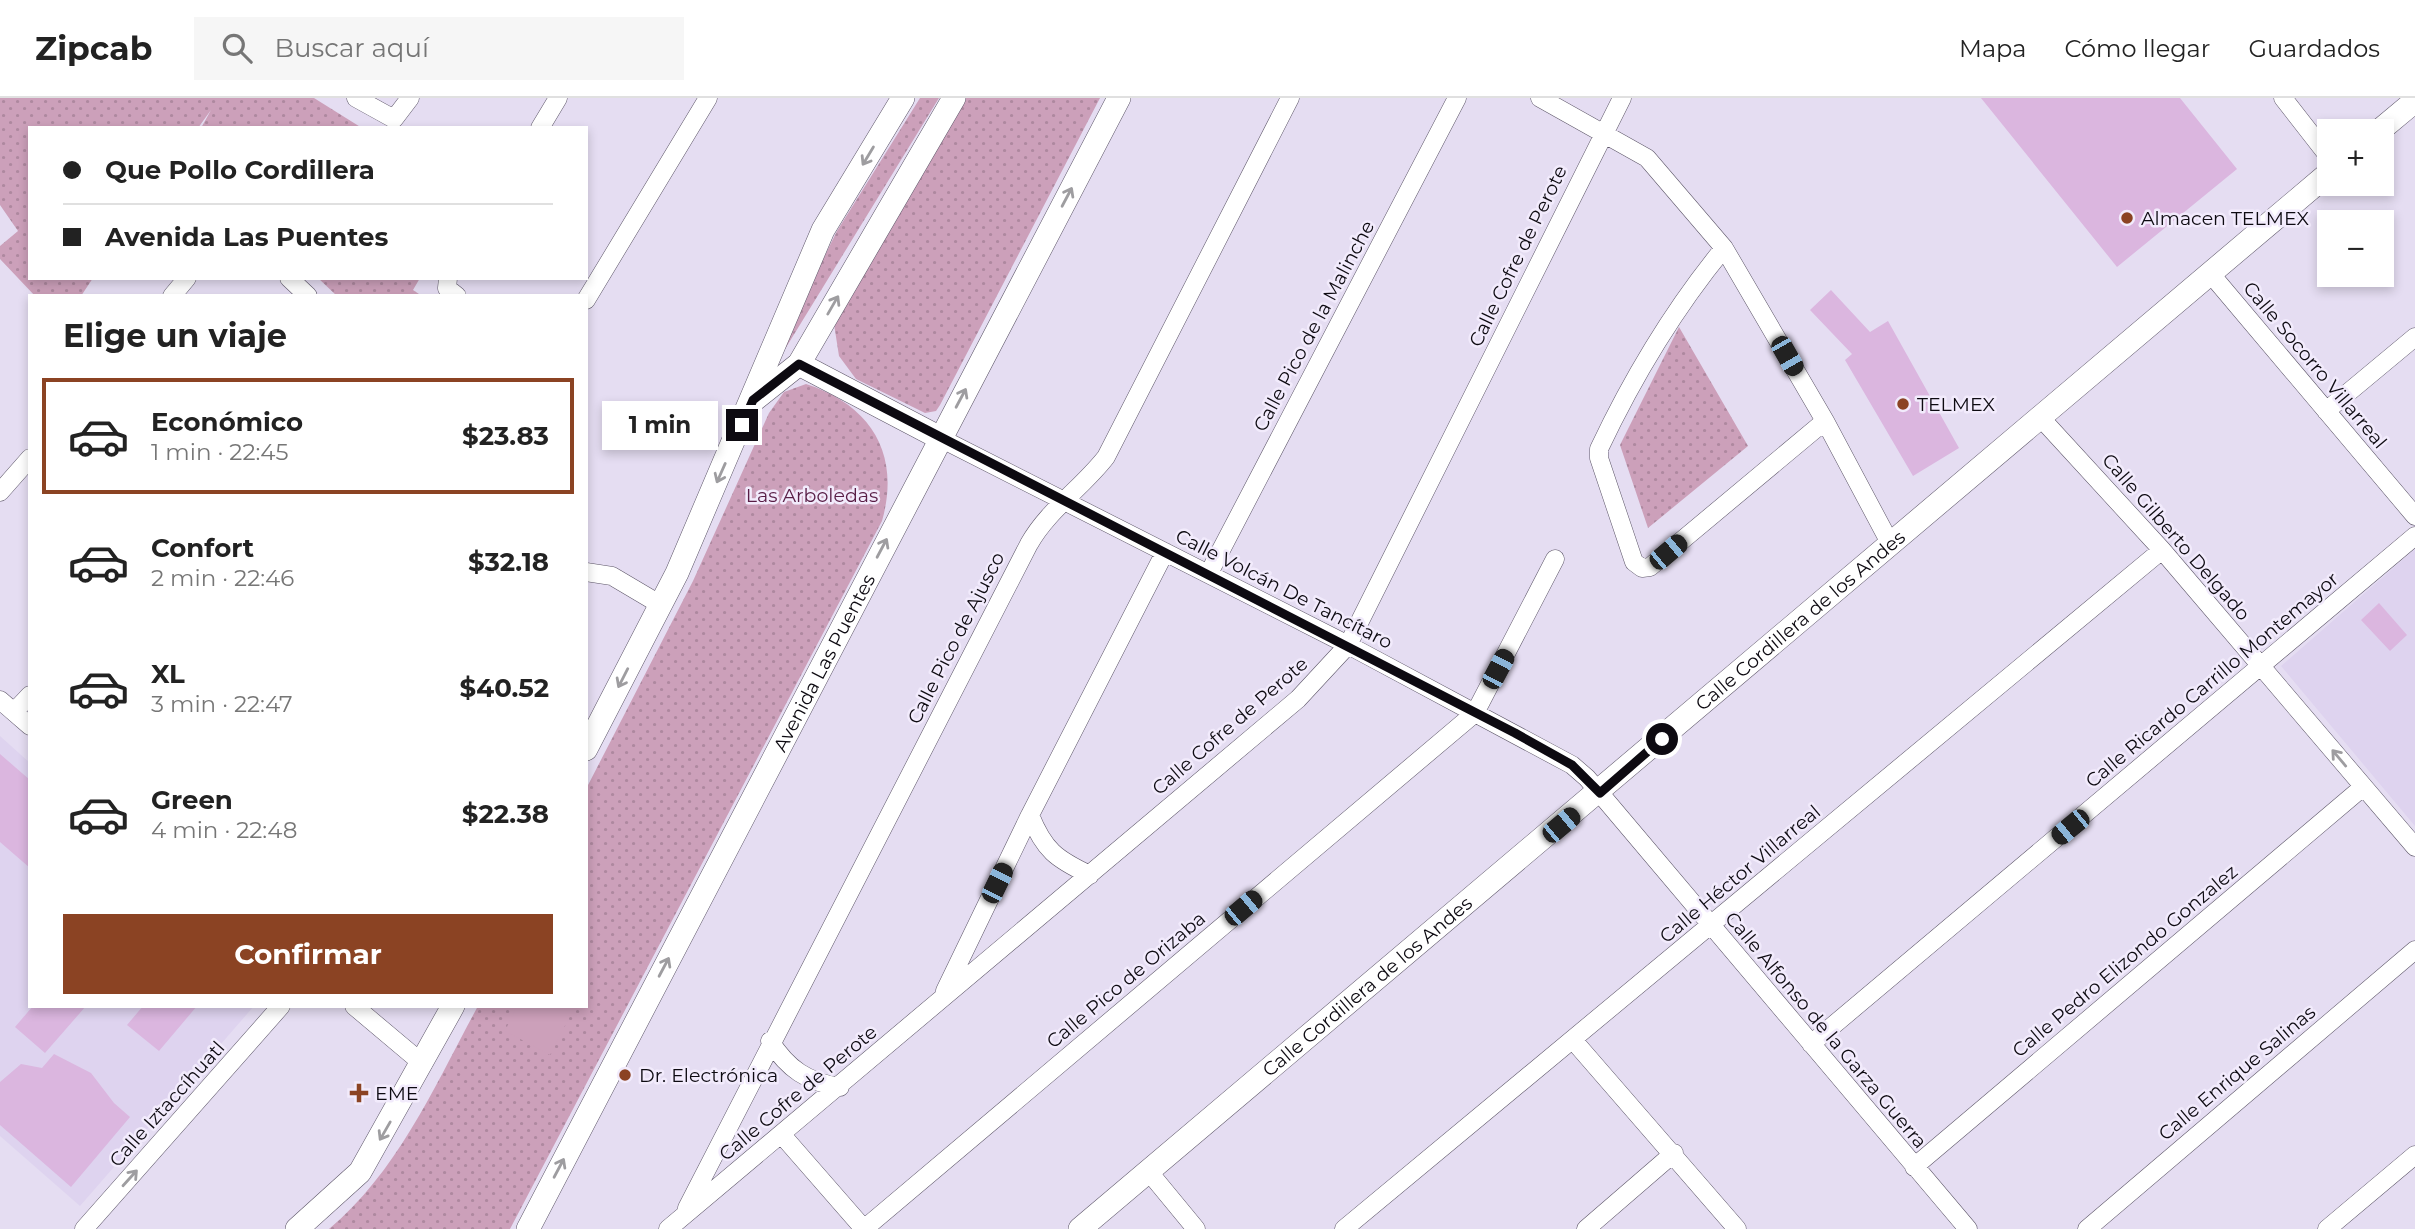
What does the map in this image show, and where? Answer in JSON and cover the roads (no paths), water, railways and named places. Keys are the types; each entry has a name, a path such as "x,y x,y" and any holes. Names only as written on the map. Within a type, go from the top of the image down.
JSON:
{"street":[{"path":"356,98 394,119 410,98"},
{"path":"541,126 558,98"},
{"path":"588,297 708,98"},
{"path":"588,744 661,605 753,400 784,317 823,230 903,98"},
{"path":"753,400 799,364 954,98"},
{"name":"Avenida Las Puentes","path":"528,1229 1119,98"},
{"name":"Calle Pico de Ajusco","path":"684,1215 770,1041 1029,544 1040,526 1092,475 1114,444 1290,98"},
{"name":"Calle Pico de la Malinche","path":"1209,573 1457,98"},
{"path":"1540,98 1647,158 1724,248 1825,421 1890,543"},
{"name":"Calle Cofre de Perote","path":"668,1229 840,1087 942,997 1297,699 1348,645 1622,98"},
{"path":"2283,98 2317,142"},
{"path":"2393,119 2415,101"},
{"name":"Calle Cordillera de los Andes","path":"1080,1229 1600,793 1890,543 2317,183"},
{"path":"1724,248 1686,294 1659,336 1599,449 1599,458 1634,562 1642,568 1650,567 1825,421"},
{"name":"Calle Socorro Villarreal","path":"2210,272 2415,516"},
{"path":"174,294 185,280"},
{"path":"291,280 306,294"},
{"path":"448,280 447,288 454,294"},
{"path":"2326,411 2415,337"},
{"path":"799,364 940,438"},
{"name":"Calle Gilberto Delgado","path":"2040,417 2162,550 2415,847"},
{"name":"Calle Volcán De Tancítaro","path":"940,438 1066,499 1572,765 1600,793"},
{"path":"0,492 28,460"},
{"name":"Calle Ricardo Carrillo Montemayor","path":"1811,1044 2415,536"},
{"name":"Calle Héctor Villarreal","path":"1344,1229 2162,550"},
{"path":"942,997 1030,815 1165,552"},
{"name":"Calle Pico de Orizaba","path":"864,1229 1475,713 1555,559"},
{"path":"588,572 612,576 661,605"},
{"path":"14,712 28,697"},
{"path":"0,700 28,724"},
{"name":"Calle Pedro Elizondo Gonzalez","path":"1914,1167 2363,787"},
{"name":"Calle Alfonso de la Garza Guerra","path":"1600,793 1968,1229"},
{"path":"1030,815 1041,841 1052,854 1090,875"},
{"name":"Calle Enrique Salinas","path":"2087,1229 2415,950"},
{"name":"Calle Iztaccíhuatl","path":"84,1229 279,1008"},
{"path":"356,1008 423,1064"},
{"path":"298,1229 360,1172 423,1064 452,1008"},
{"path":"1573,1040 1674,1153 1737,1229"},
{"path":"770,1041 782,1059 805,1078 840,1087"},
{"path":"782,1135 864,1229"},
{"path":"1586,1229 1674,1153"},
{"path":"2327,1229 2415,1156"},
{"path":"1149,1172 1196,1229"}],"place":[{"name":"Almacen TELMEX","path":"2127,218"},
{"name":"TELMEX","path":"1903,404"},
{"name":"Dr. Electrónica","path":"625,1075"},
{"name":"EME","path":"359,1093"}],"park label":[{"name":"Las Arboledas","path":"812,495"}]}
